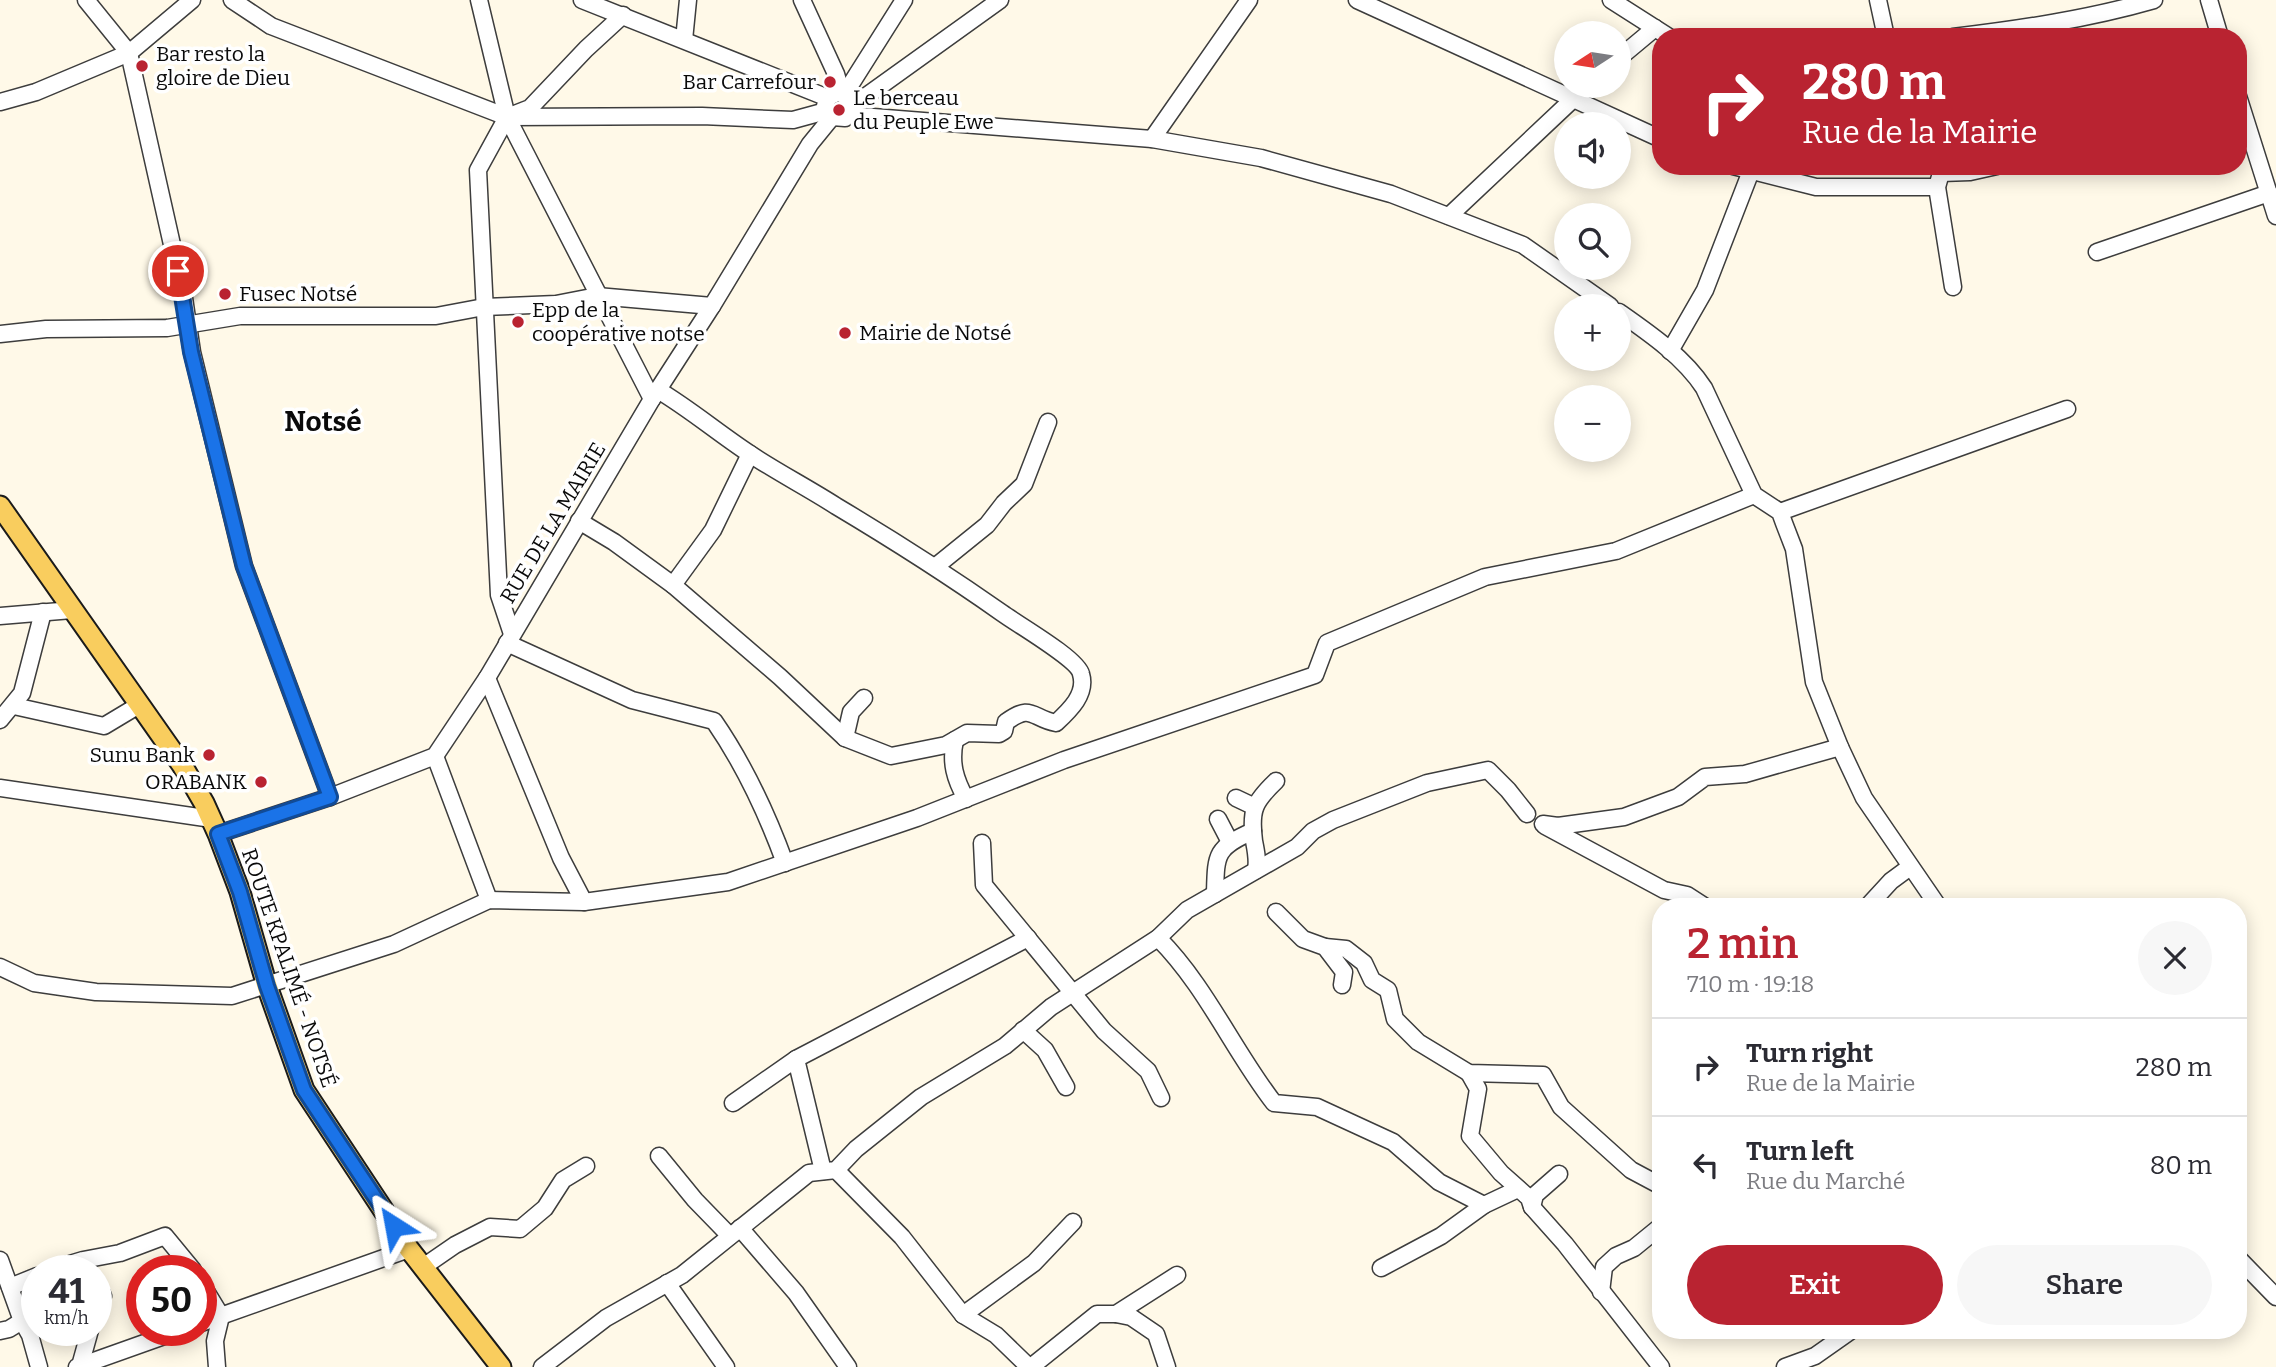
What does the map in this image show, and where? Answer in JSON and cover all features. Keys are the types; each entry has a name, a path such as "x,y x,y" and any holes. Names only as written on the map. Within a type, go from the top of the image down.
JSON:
{"main road":[{"name":"ROUTE KPALIMÉ - NOTSÉ","path":"0,506 182,765 215,827 240,892 267,986 304,1090 409,1249 501,1367"}],"street":[{"path":"86,0 129,53 184,298 191,352 244,566 330,797"},
{"path":"0,102 36,92 129,53 192,0"},
{"path":"232,0 271,26 507,117 702,116 793,120 839,105 1000,0"},
{"path":"479,0 507,117 597,296 655,394 689,408 750,454 935,567 1057,649 1078,666 1082,673 1081,691 1076,701 1056,723 1031,711 1025,712 1006,722 999,734 967,733 946,746 891,756 845,738 780,677 673,585 614,542 579,521"},
{"path":"582,0 839,105 1152,139 1262,158 1391,194 1523,245 1593,294"},
{"path":"684,40 688,0"},
{"path":"802,0 836,74 839,105"},
{"name":"RUE DE LA MAIRIE","path":"435,756 487,678 655,394 810,144 839,105 904,0"},
{"path":"1152,139 1249,0"},
{"path":"1357,0 1554,90"},
{"path":"1611,0 1655,28"},
{"path":"1878,0 1883,28"},
{"path":"2021,28 2113,5 2154,0"},
{"path":"2209,0 2217,28"},
{"path":"623,15 586,49 530,108 507,117 478,170 499,595 509,638 632,699 714,721 740,760 770,820 785,863"},
{"path":"1631,48 1652,30"},
{"path":"1449,216 1572,98 1652,135"},
{"path":"2247,124 2276,216"},
{"path":"1670,351 1705,290 1749,175"},
{"path":"1767,175 1816,187 1939,175 1953,287"},
{"path":"2097,253 2269,193"},
{"path":"0,334 46,329 167,328 240,316 436,316 484,307 556,304 597,296 712,306"},
{"path":"1631,321 1670,351 1696,376 1754,495 1780,512 1794,550 1814,682 1864,798 1929,898"},
{"path":"1780,512 2067,409"},
{"path":"935,567 987,525 1004,503 1024,484 1048,422"},
{"path":"673,585 713,530 750,454"},
{"path":"0,968 34,983 96,992 232,996 394,944 489,900 584,902 728,882 917,818 1064,760 1315,674 1327,643 1485,577 1616,551 1754,495"},
{"path":"0,615 72,610"},
{"path":"0,720 22,693 43,612"},
{"path":"487,678 561,858 584,902"},
{"path":"845,738 851,712 864,698"},
{"path":"14,706 104,726 139,705"},
{"path":"955,740 952,760 956,780 966,799"},
{"path":"1692,898 1664,890 1543,824 1558,826 1624,817 1678,797 1705,777 1745,774 1840,747"},
{"path":"0,788 215,827 330,797 435,756 489,900"},
{"path":"542,1367 606,1318 682,1275 809,1173 830,1171 921,1097 1005,1046 1073,993 1158,937 1187,910 1297,847 1313,831 1333,820 1427,783 1488,770 1527,814"},
{"path":"1256,870 1253,831 1255,807 1258,798 1276,781"},
{"path":"1236,798 1255,807"},
{"path":"1218,819 1230,842"},
{"path":"1215,894 1215,860 1230,842 1253,831"},
{"path":"982,843 984,885 1104,1031 1148,1071 1161,1098"},
{"path":"1875,898 1891,881 1910,867"},
{"path":"1276,912 1303,940 1325,947 1346,949 1364,963 1372,980 1388,990 1395,1019 1418,1042 1469,1073 1543,1075 1561,1107 1631,1170 1652,1181"},
{"path":"1158,937 1179,959 1274,1103 1317,1107 1393,1142 1439,1182 1484,1205"},
{"path":"733,1103 796,1059 1028,938"},
{"path":"1325,947 1344,972 1342,985"},
{"path":"1023,1030 1045,1050 1066,1087"},
{"path":"796,1059 830,1171 902,1237 963,1315 996,1335 1030,1367 1097,1314 1131,1317 1156,1334 1167,1367"},
{"path":"1469,1073 1478,1090 1470,1136 1501,1173 1529,1198 1532,1207 1565,1244 1661,1367"},
{"path":"659,1156 695,1200 735,1232 796,1293 848,1367"},
{"path":"423,1267 455,1245 490,1227 520,1229 545,1208 563,1180 586,1166"},
{"path":"1532,1207 1535,1195 1559,1174"},
{"path":"1381,1268 1441,1236 1484,1205 1518,1189"},
{"path":"963,1315 1034,1263 1073,1222"},
{"path":"1601,1292 1604,1267 1616,1256 1634,1248 1652,1233"},
{"path":"112,1256 165,1236 180,1255"},
{"path":"217,1317 409,1249"},
{"path":"0,1260 21,1318"},
{"path":"2247,1267 2276,1297"},
{"path":"1116,1314 1177,1275"},
{"path":"10,1287 21,1283"},
{"path":"667,1283 726,1367"},
{"path":"216,1367 215,1341 221,1316 217,1309"},
{"path":"0,1331 21,1322"},
{"path":"1785,1367 1815,1356 1839,1339"},
{"path":"33,1346 39,1367"},
{"path":"78,1367 85,1346"},
{"path":"78,1367 136,1346"}],"place":[{"name":"Bar resto la gloire de Dieu","path":"142,66"},
{"name":"Bar Carrefour","path":"830,82"},
{"name":"Le berceau du Peuple Ewe","path":"839,110"},
{"name":"Fusec Notsé","path":"225,294"},
{"name":"Epp de la coopérative notse","path":"518,322"},
{"name":"Mairie de Notsé","path":"845,333"},
{"name":"Sunu Bank","path":"209,755"},
{"name":"ORABANK","path":"261,782"}],"district":[{"name":"Notsé","path":"323,421"}],"route":[{"path":"178,271 191,352 244,566 330,797 218,834 240,892 267,986 304,1090 394,1226"}]}
